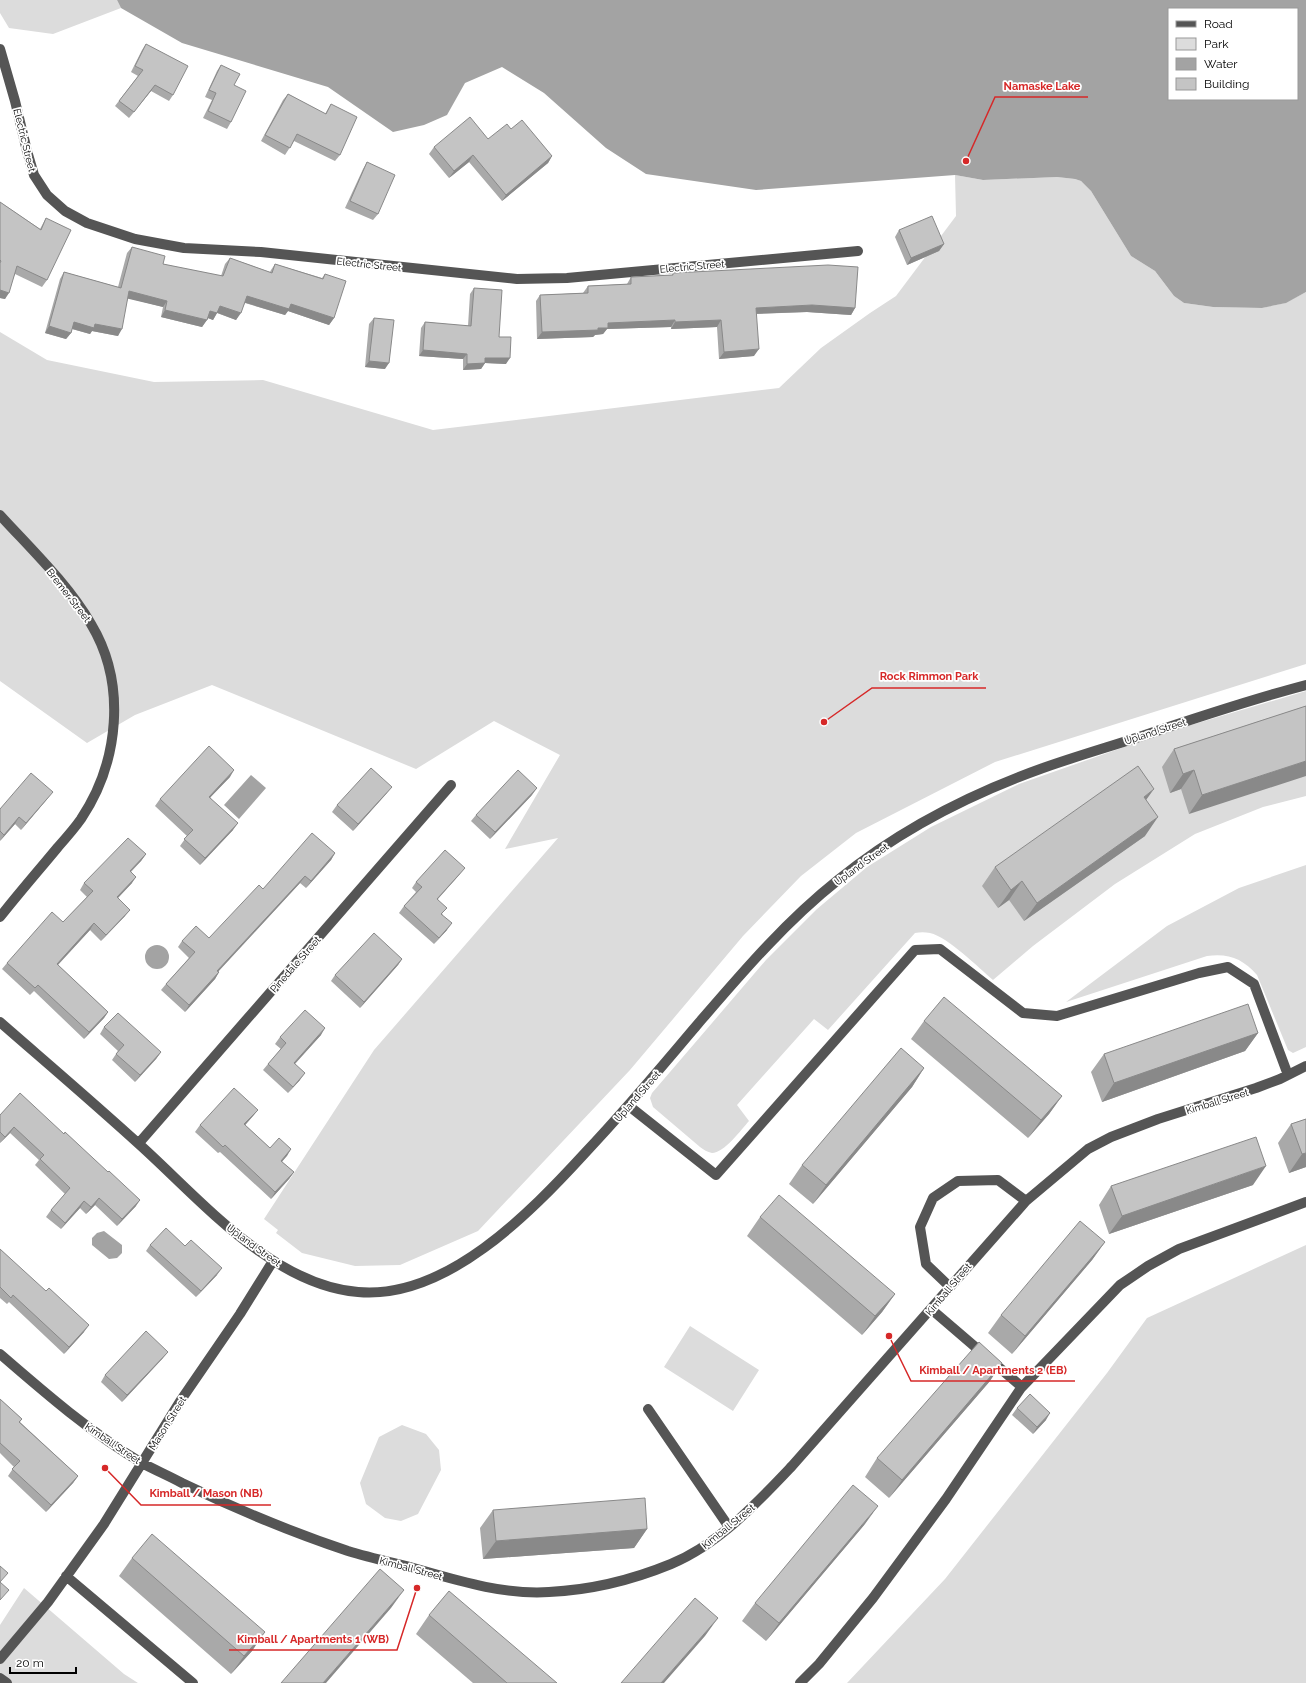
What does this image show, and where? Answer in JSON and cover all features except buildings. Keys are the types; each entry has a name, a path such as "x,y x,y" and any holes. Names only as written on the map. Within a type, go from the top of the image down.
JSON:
{"street":[{"name":"Electric Street","path":"0,49 34,175 47,195 65,211 87,223 135,239 184,248 261,252 517,279 567,278 858,251"},
{"name":"Bremer Street","path":"0,515 74,599 92,625 110,672 114,698 115,725 103,775 93,798 80,820 0,917"},
{"name":"Upland Street","path":"0,1022 139,1143 236,1234 273,1261 304,1278 330,1287 357,1292 385,1292 412,1285 437,1275 460,1263 503,1234 543,1199 629,1106 764,948 838,879 880,849 923,822 969,798 1040,769 1257,698 1306,685"},
{"name":"Pinedale Street","path":"139,1143 451,785"},
{"path":"629,1106 716,1175 915,950 934,949 940,949 1023,1012 1057,1016 1199,973 1228,967 1254,984 1288,1075"},
{"name":"Kimball Street","path":"0,1354 67,1410 92,1429 142,1462 220,1502 302,1535 348,1550 447,1578 497,1588 548,1592 600,1586 643,1574 674,1563 696,1551 729,1527 756,1503 792,1466 1026,1201 1088,1149 1111,1137 1158,1119 1256,1088 1306,1066"},
{"path":"950,1287 926,1264 920,1227 933,1198 958,1181 998,1180 1026,1201"},
{"path":"800,1683 819,1664 873,1598 946,1499 1022,1387 1120,1285 1148,1266 1179,1249 1306,1202"},
{"name":"Mason Street","path":"0,1660 48,1602 104,1524 181,1400 240,1314 273,1261"},
{"path":"931,1309 1022,1387"},
{"path":"648,1409 729,1527"},
{"path":"66,1576 193,1683"},
{"path":"0,1678 7,1683"}],"green space":[{"path":"0,0 117,0 121,8 53,34 9,28 0,13"},
{"path":"955,175 983,180 1057,177 1081,181 1091,191 1131,256 1155,271 1174,296 1184,303 1213,307 1262,308 1285,303 1306,292 1306,664 995,762 856,833 801,876 743,936 630,1070 478,1231 400,1265 355,1266 302,1253 276,1233 278,1230 264,1219 374,1050 558,838 505,849 560,755 494,721 416,769 212,685 135,715 87,743 0,681 0,332 47,360 154,382 263,380 433,430 779,388 821,348 896,296 956,216"},
{"path":"1306,691 1306,796 1263,807 1195,834 1115,884 1033,946 993,980 945,940 930,933 915,933 828,1030 814,1019 737,1105 749,1121 727,1145 717,1152 710,1153 701,1148 653,1107 650,1098 652,1093 766,960 817,909 867,867 931,827 1019,784 1164,733"},
{"path":"1306,865 1306,1047 1293,1053 1288,1050 1257,975 1252,969 1241,961 1229,956 1207,956 1066,1002 1167,926 1239,888"},
{"path":"1306,1245 1306,1683 847,1683 945,1579 1107,1373 1147,1318"},
{"path":"690,1326 759,1370 733,1411 664,1367"},
{"path":"402,1425 426,1434 439,1450 441,1470 418,1514 401,1521 385,1518 366,1504 360,1483 379,1437"},
{"path":"24,1588 124,1674 138,1683 0,1683 0,1625"}],"water":[{"path":"117,0 1306,0 1306,292 1286,303 1262,308 1213,307 1184,303 1174,296 1155,271 1131,256 1091,191 1081,181 1075,179 1057,177 983,180 955,175 756,190 646,174 606,148 544,93 502,67 465,83 447,115 424,125 393,132 328,87 182,43 121,8"},
{"path":"251,775 266,788 239,819 224,805"},
{"path":"157,945 166,948 169,957 166,966 157,969 148,966 145,957 148,948"},
{"path":"104,1231 122,1245 122,1253 117,1258 109,1259 92,1245 92,1238 97,1233"}],"place":[{"name":"Namaske Lake","path":"966,161"},
{"name":"Rock Rimmon Park","path":"824,722"},
{"name":"Kimball / Apartments 2 (EB)","path":"889,1336"},
{"name":"Kimball / Mason (NB)","path":"105,1468"},
{"name":"Kimball / Apartments 1 (WB)","path":"417,1588"}]}
